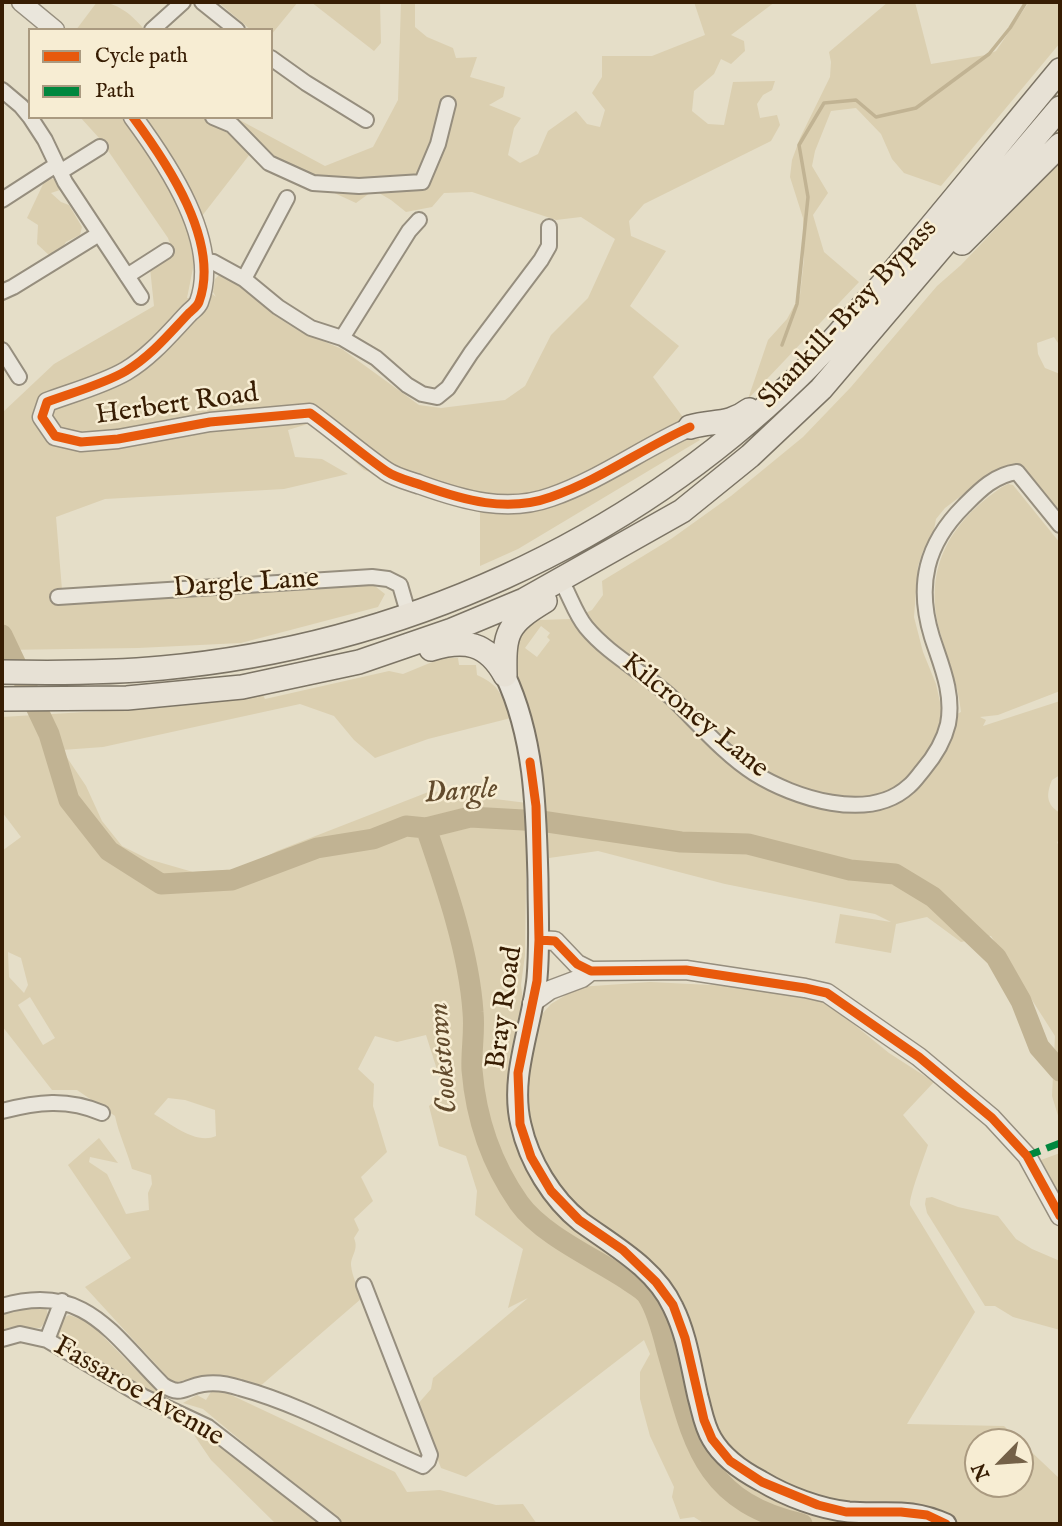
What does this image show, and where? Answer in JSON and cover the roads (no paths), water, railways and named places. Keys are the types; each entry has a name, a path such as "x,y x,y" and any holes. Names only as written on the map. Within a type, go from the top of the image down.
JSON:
{"highway":[{"path":"690,427 736,419 766,396 819,344 1060,58"},
{"name":"Shankill-Bray Bypass","path":"2,672 164,668 251,655 330,639 409,616 503,578 578,542 659,492 754,417 799,376 904,259 1060,70"},
{"name":"Shankill-Bray Bypass","path":"4,699 127,698 242,687 359,662 452,630 524,600 682,511 750,456 821,389 1060,108"},
{"path":"821,389 917,295 951,254 1060,145"},
{"path":"503,578 517,566 596,523 696,454 704,444 704,438 698,428 690,427"},
{"path":"505,675 505,645 509,631 526,613 599,572 660,532 682,511"},
{"path":"359,662 460,643 481,648 497,661 505,675"}],"main road":[{"name":"Bray Road","path":"505,675 520,711 533,774 536,806 539,940 537,981 518,1073 520,1124 531,1157 551,1191 579,1220 623,1250 656,1282 673,1305 685,1338 704,1420 712,1440 730,1461 762,1482 787,1494 846,1512 927,1515 946,1524"}],"street":[{"path":"21,2 49,27"},
{"path":"154,28 183,2"},
{"path":"202,2 234,28"},
{"path":"273,59 366,120"},
{"path":"2,90 28,109"},
{"path":"218,119 232,125 269,163 313,183 359,186 422,182 438,145 448,104"},
{"path":"33,119 58,169 141,297"},
{"name":"Herbert Road","path":"134,119 183,197 205,261 198,305 160,346 125,372 47,402 42,417 55,436 81,442 118,439 211,422 310,412 388,473 465,500 506,504 551,497 690,427"},
{"path":"2,200 100,147"},
{"path":"244,279 287,198"},
{"path":"342,338 404,238 419,220"},
{"path":"205,261 214,262 244,279 278,307 312,328 342,338 376,359 422,394 437,397 443,394 541,260 549,246 549,227"},
{"path":"2,292 99,234"},
{"path":"127,276 166,251"},
{"path":"2,351 19,377"},
{"name":"Kilcroney Lane","path":"566,590 579,616 593,634 668,695 754,773 798,794 829,803 865,805 907,788 938,750 947,726 950,707 943,668 925,608 924,576 932,551 948,523 985,486 1007,473 1017,472 1060,525"},
{"name":"Dargle Lane","path":"58,597 372,577 400,584 409,616"},
{"path":"539,940 555,941 577,964 591,971 686,971 827,993 919,1057 992,1118 1027,1156 1060,1216"},
{"path":"532,1003 550,990 582,978 591,971"},
{"path":"2,1111 55,1101 83,1105 102,1113"},
{"path":"2,1306 23,1300 62,1301 91,1313 171,1391 217,1383 240,1388 293,1407 423,1465 430,1455 363,1285"},
{"path":"47,1340 62,1301"},
{"name":"Fassaroe Avenue","path":"2,1339 20,1334 47,1340 144,1397 208,1427 333,1524"}],"waterway":[{"path":"782,345 797,304 808,197 799,145 824,103 856,100 876,117 916,108 989,54 1026,2"},
{"name":"Dargle","path":"2,635 49,734 69,800 109,851 161,884 232,880 317,848 373,839 406,826 426,828 470,817 541,821 681,842 748,844 850,870 895,874 933,897 996,957 1021,1001 1039,1047 1060,1071"},
{"name":"Cookstown","path":"426,828 449,896 467,966 473,1019 474,1088 486,1140 500,1172 529,1215 555,1236 647,1295 659,1321 694,1438 721,1482 741,1499 768,1514 802,1524"}]}
